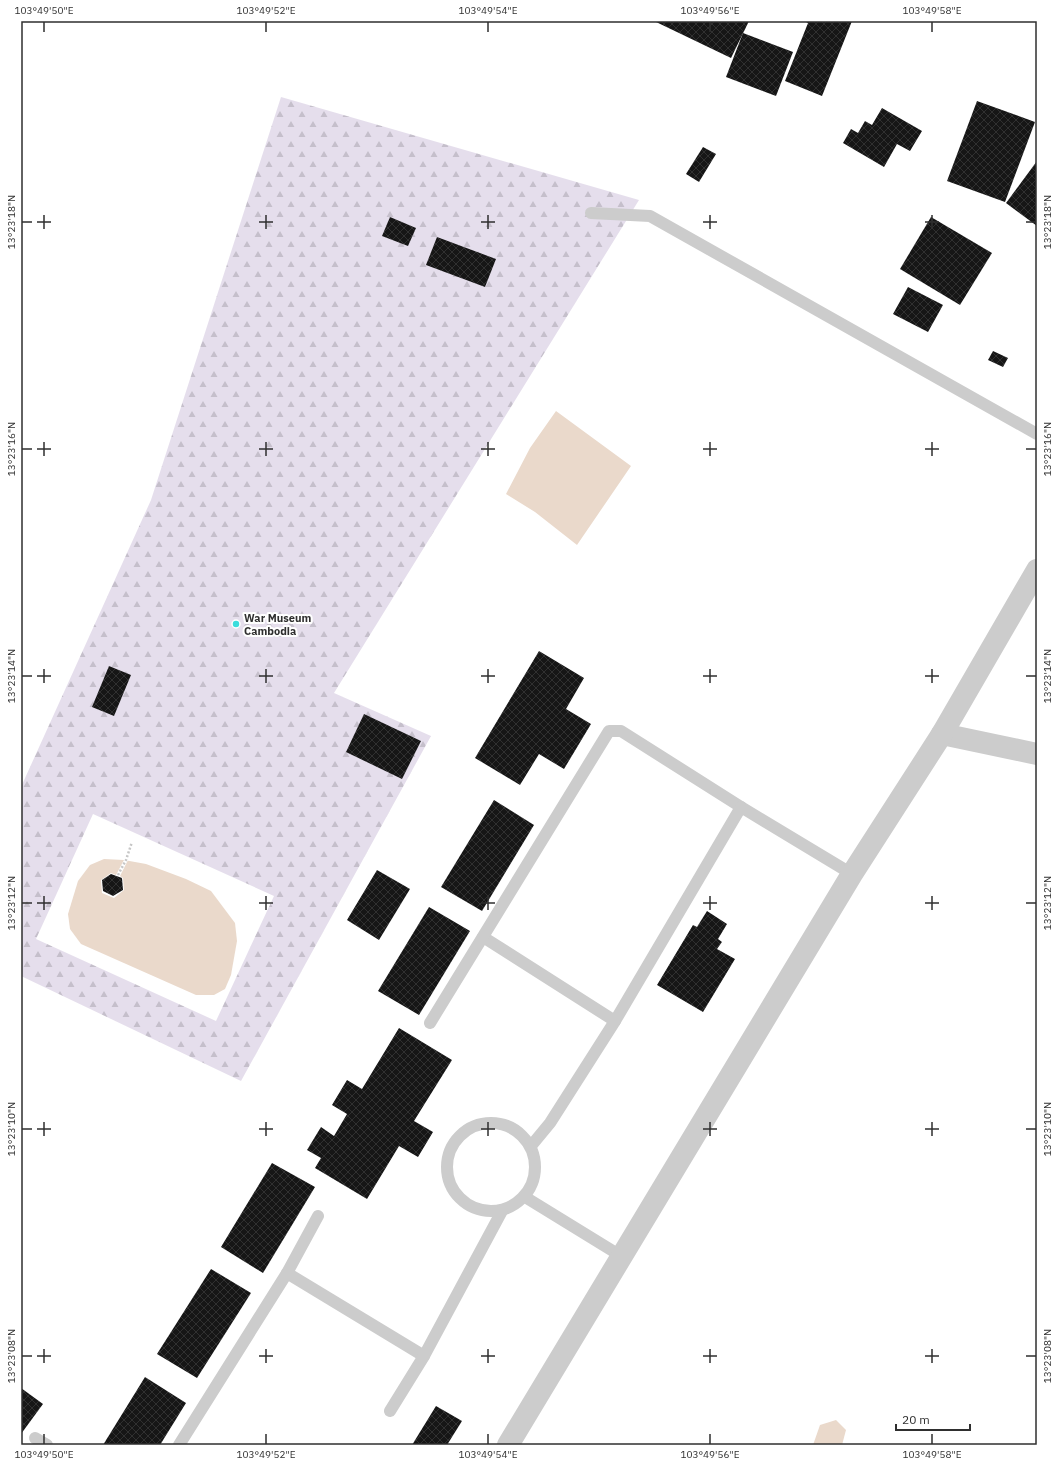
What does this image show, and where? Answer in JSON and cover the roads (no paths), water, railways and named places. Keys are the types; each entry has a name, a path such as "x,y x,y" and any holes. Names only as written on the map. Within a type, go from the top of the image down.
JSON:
{"street":[{"path":"508,1445 852,874 942,734 1037,570"},
{"path":"942,734 1037,754"}],"lane":[{"path":"591,213 650,216 1037,434"},
{"path":"430,1023 609,731 621,731 741,807 852,874"},
{"path":"531,1146 550,1123 616,1021 741,807"},
{"path":"483,937 616,1021"},
{"path":"485,1123 503,1124 520,1132 531,1146 536,1159 536,1172 533,1185 525,1197 515,1206 502,1211 484,1212 467,1205 454,1193 447,1176 447,1158 454,1141 468,1129 485,1123"},
{"path":"525,1197 622,1256"},
{"path":"390,1411 424,1356 502,1211"},
{"path":"179,1445 287,1273 318,1216"},
{"path":"287,1273 424,1356"},
{"path":"35,1438 47,1445"}],"place":[{"name":"War Museum Cambodia","path":"236,624"}]}
